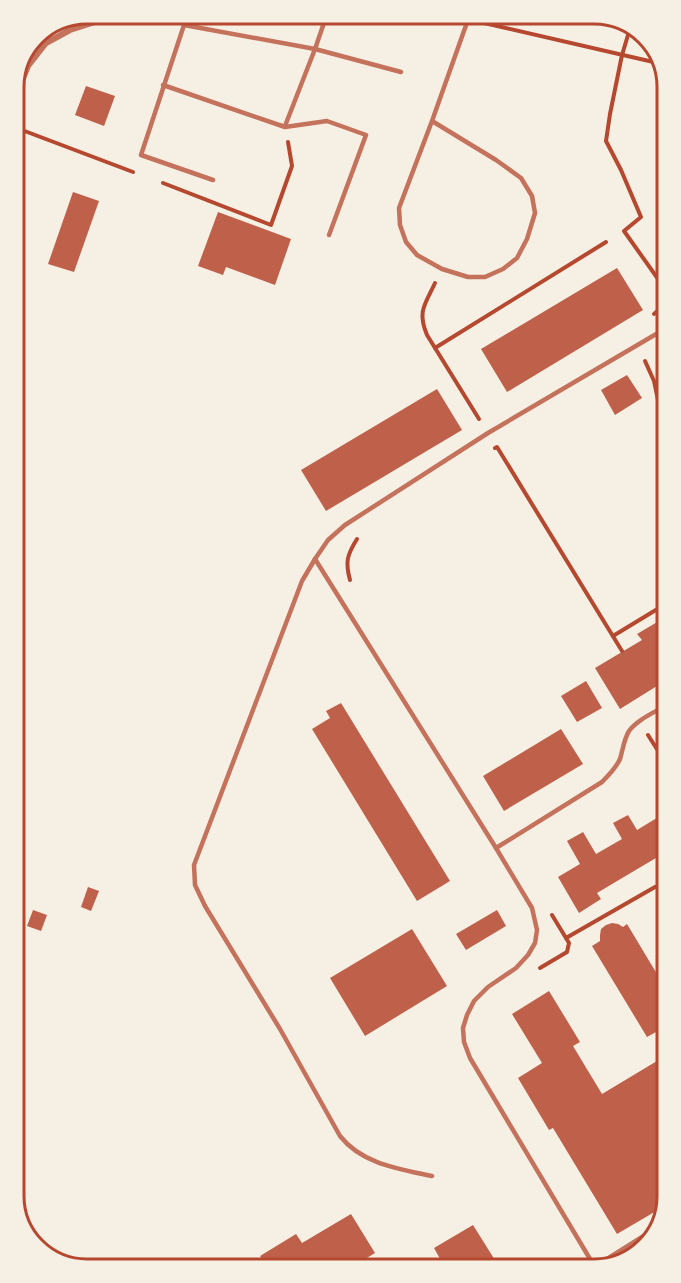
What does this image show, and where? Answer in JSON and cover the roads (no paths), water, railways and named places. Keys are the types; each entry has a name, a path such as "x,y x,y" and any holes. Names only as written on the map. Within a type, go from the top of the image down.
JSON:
{"street":[{"path":"28,66 46,43 70,30 89,24"}],"lane":[{"path":"285,127 324,24"},
{"path":"432,120 496,160 520,178 532,196 535,213 527,239 517,258 503,269 485,277 468,277 442,269 417,255 406,242 400,225 399,208 466,24"},
{"path":"213,180 141,155 184,25 315,49 401,72"},
{"path":"163,85 285,127 327,121 366,135 329,234"},
{"path":"432,1176 392,1167 363,1156 340,1136 280,1029 205,906 195,885 194,865 302,581 328,540 345,525 488,433 657,334"},
{"path":"315,559 532,908 537,930 535,943 516,968 488,987 474,1001 463,1028 464,1042 470,1058 590,1259"},
{"path":"496,848 602,782 619,761 630,729 657,711"},
{"path":"611,1256 639,1239"}]}
